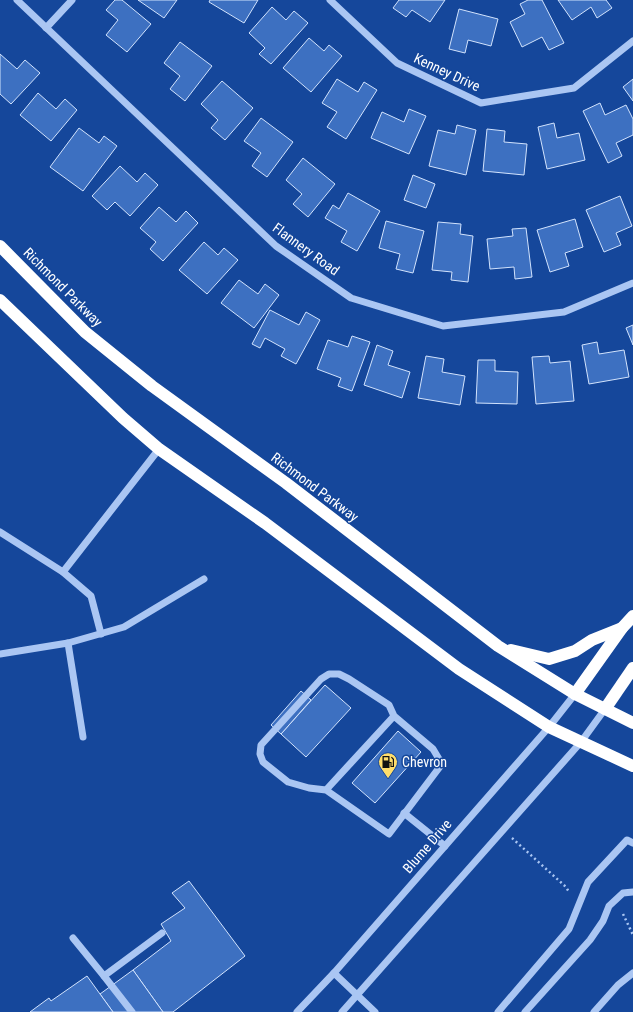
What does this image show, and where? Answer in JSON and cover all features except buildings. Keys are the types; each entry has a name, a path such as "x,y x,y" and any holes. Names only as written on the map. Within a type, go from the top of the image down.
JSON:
{"highway":[{"name":"Richmond Parkway","path":"0,246 85,332 152,386 286,483 498,646 575,694 633,722"},
{"path":"0,300 122,418 160,449 265,523 459,670 549,727 633,766"},
{"path":"575,694 622,628 633,616"},
{"path":"498,646 549,659 575,651 592,640 622,628"},
{"path":"606,708 633,668"}],"street":[{"name":"Flannery Road","path":"17,0 276,246 352,298 443,326 564,312 633,283"},
{"path":"46,28 72,0"},
{"name":"Kenney Drive","path":"330,0 397,63 481,102 574,88 633,41"},
{"path":"63,572 160,449"},
{"path":"0,532 63,572 91,596 101,634"},
{"path":"0,654 68,643 124,627 204,578"},
{"path":"68,643 83,737"},
{"path":"330,674 339,674 355,682 389,705 394,716 433,749 442,764 389,834 326,790 309,788 288,782 264,762 260,754 262,745 322,678 330,674"},
{"name":"Blume Drive","path":"297,1012 334,973 549,727 575,694"},
{"path":"342,1012 581,742 606,708"},
{"path":"326,790 394,716"},
{"path":"404,813 444,846"},
{"path":"498,1012 569,929 588,882 627,840 633,843"},
{"path":"525,1012 590,940 603,921 609,906 623,894 633,892"},
{"path":"104,976 162,933"},
{"path":"74,938 132,1012"},
{"path":"334,973 375,1012"},
{"path":"594,1012 618,985 633,973"}],"path":[{"path":"502,830 566,887 569,892"},
{"path":"623,914 633,935"}],"place":[{"name":"Chevron","path":"388,779"}]}
